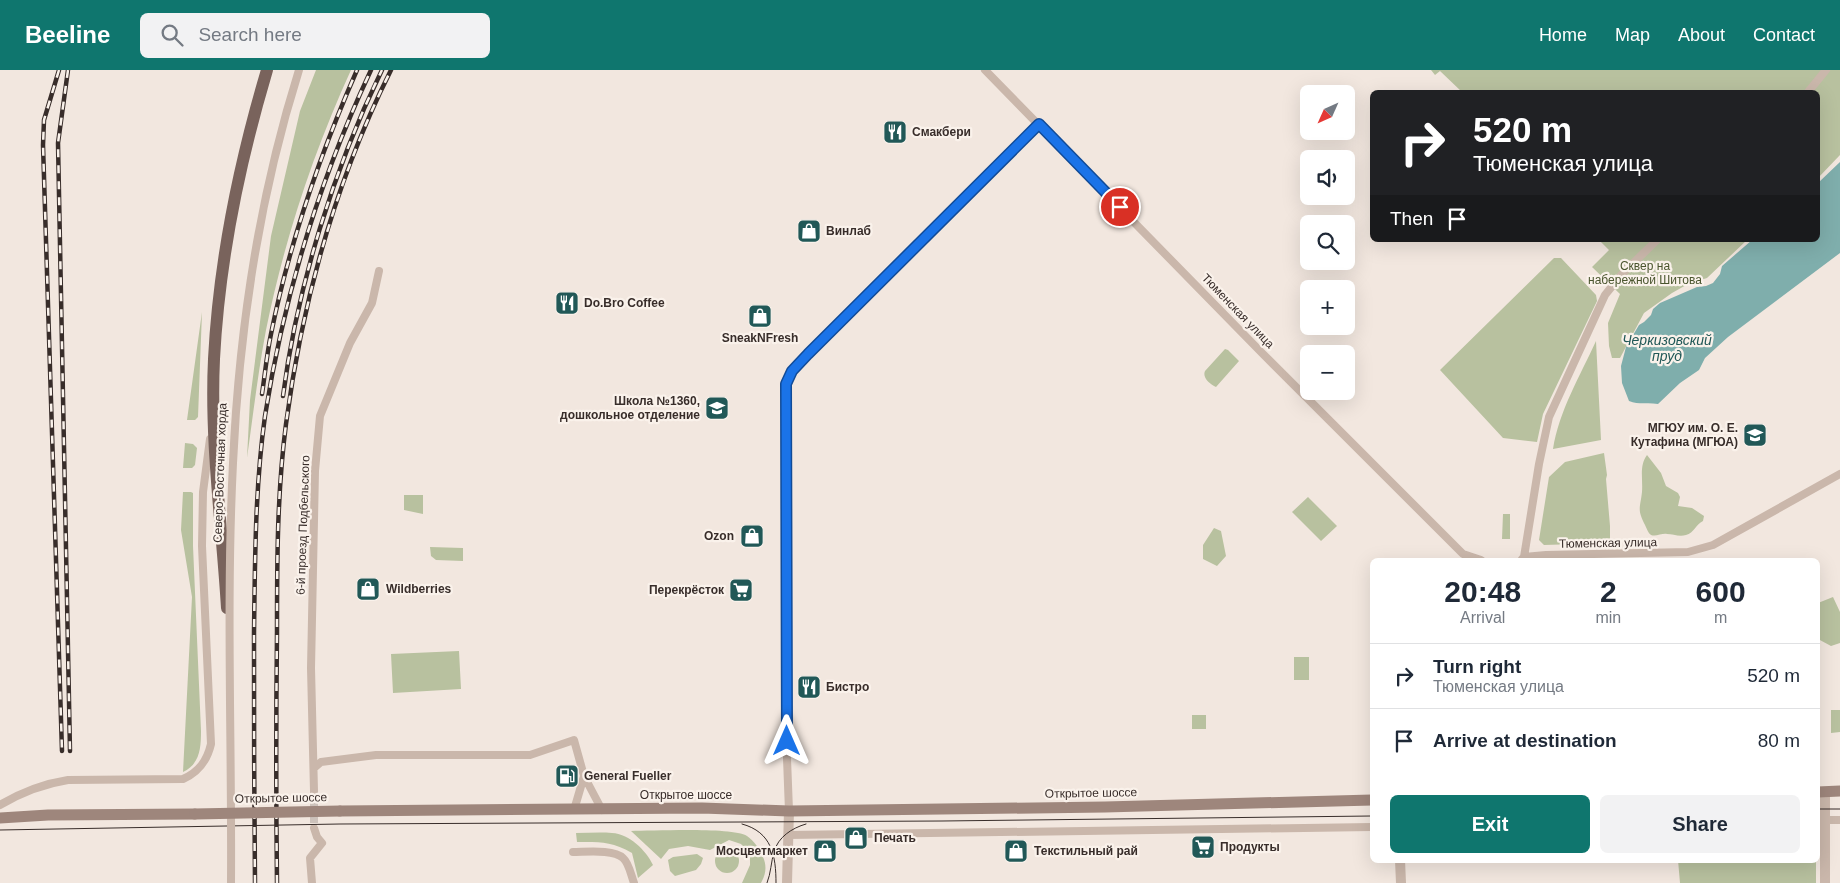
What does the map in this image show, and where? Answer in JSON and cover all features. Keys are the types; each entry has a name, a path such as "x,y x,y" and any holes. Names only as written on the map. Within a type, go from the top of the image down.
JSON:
{"main road":[{"name":"Северо-Восточная хорда","path":"230,883 229,644 222,531 215,468 214,360 226,245 237,183 256,104 267,70"},
{"path":"1821,792 1840,791"},
{"name":"Открытое шоссе","path":"0,818 66,815 340,811 702,808 789,811 1105,807 1370,800"}],"street":[{"name":"Северо-Восточная хорда","path":"230,883 231,564 233,464 238,387 245,319 262,217 283,126 299,70"},
{"name":"Тюменская улица","path":"985,70 1255,346 1463,554 1475,558"},
{"path":"1810,90 1826,70"},
{"path":"787,883 789,811 787,758 786,384 788,377 803,359 1039,124"},
{"path":"1522,558 1549,417 1605,295 1622,274 1655,242"},
{"name":"6-й проезд Подбельского","path":"314,792 310,668 315,471 320,416 350,343 372,303 378,272"},
{"path":"0,804 40,785 53,782 68,780 183,778 198,770 209,754 211,744 208,653 202,546 203,492 214,409"},
{"name":"Тюменская улица","path":"1522,558 1688,556 1713,545 1840,474"},
{"path":"314,768 321,762 376,755 530,755 574,740 584,776 602,810"},
{"path":"574,810 584,776"},
{"path":"1821,792 1825,883"},
{"path":"1822,820 1840,820"},
{"path":"788,836 1370,827"},
{"path":"312,883 310,858 325,845 317,837 314,828"},
{"path":"573,852 615,853 627,863 634,883"},
{"path":"1400,863 1401,883"}],"green space":[{"path":"316,70 351,70 312,165 273,297 263,346 247,458 250,400 271,236 300,111"},
{"path":"1431,70 1840,70 1840,155 1820,176 1820,90 1460,90 1440,71 1435,75"},
{"name":"Сквер на набережной Шитова","path":"1601,242 1745,242 1707,278 1688,284 1644,313 1620,358 1612,358 1609,346 1608,323 1620,294 1592,267 1609,250"},
{"path":"1554,258 1561,258 1596,295 1597,301 1543,414 1537,442 1503,438 1440,370"},
{"path":"202,312 198,417 195,420 187,420"},
{"path":"1596,341 1601,440 1553,449 1565,407"},
{"path":"1225,349 1239,361 1216,387 1207,380 1204,374"},
{"path":"185,443 193,444 197,448 195,465 192,468 183,468"},
{"path":"1604,453 1607,475 1610,543 1544,545 1539,540 1549,477 1565,462"},
{"path":"1647,455 1661,473 1666,486 1678,493 1680,497 1678,506 1692,508 1704,516 1703,521 1689,534 1681,536 1653,535 1648,531 1640,509 1642,468"},
{"path":"183,492 193,493 193,546 201,743 193,765 183,772 192,597 181,530"},
{"path":"404,495 423,495 423,514 404,510"},
{"path":"1308,497 1337,526 1321,541 1292,512"},
{"path":"1503,514 1510,514 1510,539 1502,539"},
{"path":"1214,528 1221,531 1226,556 1217,566 1203,559 1203,545"},
{"path":"430,547 463,548 463,561 436,560 431,556"},
{"path":"1833,597 1840,612 1840,643 1831,646 1820,640 1820,602"},
{"path":"459,651 461,689 393,693 391,654"},
{"path":"1294,657 1309,657 1309,680 1294,680"},
{"path":"1831,710 1840,710 1840,732 1831,733"},
{"path":"1192,715 1206,715 1206,729 1192,729"},
{"path":"710,830 739,833 752,840 760,851 764,860 764,876 761,883 742,883 750,865 750,854 741,844 729,840 710,850 688,846 669,849 661,859 631,831"},
{"path":"576,833 612,833 625,836 646,854 653,865 638,878 632,853 618,846 605,843 577,842"},
{"path":"727,849 736,852 739,861 736,870 727,873 718,870 715,861 718,852"},
{"path":"697,854 703,858 696,870 675,876 670,871 668,860 673,857"},
{"path":"1678,863 1816,863 1816,883 1680,883"}],"water":[{"name":"Черкизовский пруд","path":"1840,162 1840,253 1728,337 1705,358 1699,370 1680,383 1658,404 1629,401 1622,383 1621,366 1626,347 1639,325 1651,315 1653,309 1660,303 1697,287 1713,283 1720,274 1722,266 1750,242 1820,242 1820,181"}],"tunnel":[{"path":"314,791 314,828"}],"tram line":[{"path":"1820,809 1840,809"},
{"path":"0,830 340,824 942,821 1370,816"},
{"path":"742,824 752,828 766,839 773,855 776,883"},
{"path":"767,883 774,852 779,842 791,831 806,824"}],"railway":[{"path":"59,70 44,120 43,145 62,751"},
{"path":"68,70 58,143 70,751"},
{"path":"262,394 271,334 287,267 307,199 357,70"},
{"path":"255,883 255,551 257,497 265,416 282,326 306,239 335,154 371,70"},
{"path":"283,396 298,313 320,229 348,147 382,70"},
{"path":"277,883 277,554 279,502 286,424 301,333 324,243 354,155 371,112 391,70"}],"place":[{"name":"Смакбери","path":"895,132"},
{"name":"Винлаб","path":"809,231"},
{"name":"Do.Bro Coffee","path":"567,303"},
{"name":"SneakNFresh","path":"760,316"},
{"name":"Школа №1360, дошкольное отделение","path":"717,408"},
{"name":"МГЮУ им. О. Е. Кутафина (МГЮА)","path":"1755,435"},
{"name":"Ozon","path":"752,536"},
{"name":"Wildberries","path":"368,589"},
{"name":"Перекрёсток","path":"741,590"},
{"name":"Бистро","path":"809,687"},
{"name":"General Fueller","path":"567,776"},
{"name":"Печать","path":"856,838"},
{"name":"Продукты","path":"1203,847"},
{"name":"Мосцветмаркет","path":"825,851"},
{"name":"Текстильный рай","path":"1016,851"}],"route":[{"path":"787,741 786,384 788,377 808,354 1039,124 1120,207"}]}
